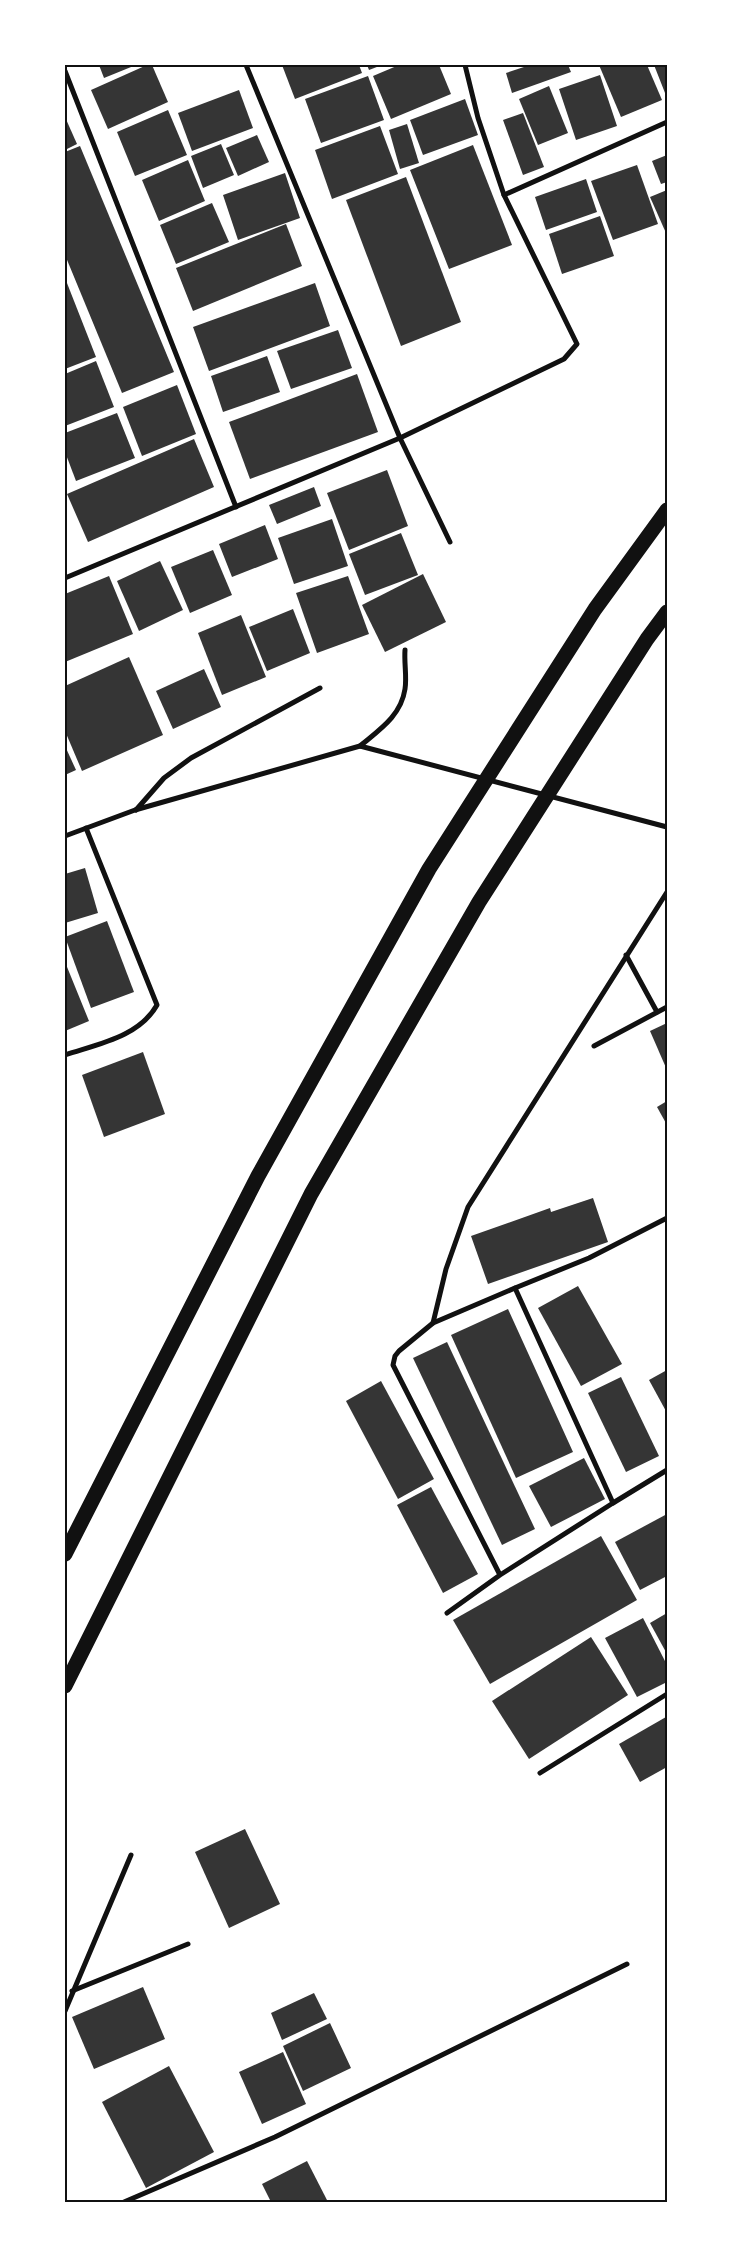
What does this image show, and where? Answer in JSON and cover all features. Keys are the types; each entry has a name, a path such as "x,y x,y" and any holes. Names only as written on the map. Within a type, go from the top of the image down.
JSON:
{"highway":[{"path":"65,1554 258,1176 429,869 595,609 667,510"},
{"path":"65,1686 311,1194 480,902 647,639 667,612"}],"street":[{"path":"246,65 400,438 450,542"},
{"path":"65,578 400,438 564,359 577,344 504,195 478,118 465,65"},
{"path":"65,70 236,507"},
{"path":"504,195 667,122"},
{"path":"65,836 135,810 360,746 390,722 401,703 405,688 405,650"},
{"path":"135,810 164,778 191,758 320,688"},
{"path":"360,746 667,827"},
{"path":"65,1055 127,1034 144,1022 157,1005 86,828"},
{"path":"432,1323 446,1269 468,1206 667,892"},
{"path":"626,955 657,1012"},
{"path":"594,1046 667,1006"},
{"path":"500,1575 393,1365 395,1356 432,1323 589,1258 667,1218"},
{"path":"515,1288 614,1503"},
{"path":"447,1613 500,1575 667,1470"},
{"path":"540,1773 667,1694"},
{"path":"65,2011 131,1855"},
{"path":"72,1991 188,1944"},
{"path":"124,2202 275,2137 627,1964"}],"building":[{"path":"99,65 136,65 104,78"},
{"path":"147,65 152,65 168,102 108,129 91,90"},
{"path":"282,65 359,65 362,73 295,99"},
{"path":"367,65 382,65 369,70"},
{"path":"399,65 439,65 451,94 391,119 373,76"},
{"path":"530,65 568,65 571,72 512,93 506,73"},
{"path":"599,65 647,65 662,100 621,117"},
{"path":"654,65 667,65 667,98"},
{"path":"600,75 617,126 576,140 559,89"},
{"path":"368,76 384,120 321,143 305,99"},
{"path":"549,86 568,133 538,145 519,99"},
{"path":"239,90 253,128 192,151 178,113"},
{"path":"465,99 478,135 423,155 410,120"},
{"path":"168,110 187,155 135,176 117,132"},
{"path":"523,113 544,167 523,175 503,120"},
{"path":"65,117 77,144 65,150"},
{"path":"407,124 419,163 400,169 389,130"},
{"path":"380,126 398,174 332,199 315,150"},
{"path":"257,135 269,162 238,176 226,148"},
{"path":"221,144 234,175 203,188 191,156"},
{"path":"473,145 512,245 449,269 410,170"},
{"path":"80,146 174,372 122,393 65,255 65,152"},
{"path":"667,155 667,182 661,184 652,161"},
{"path":"188,160 205,201 159,221 142,180"},
{"path":"637,165 658,224 613,240 591,181"},
{"path":"285,173 300,218 238,240 223,195"},
{"path":"406,177 461,322 401,346 346,200"},
{"path":"586,179 597,212 546,230 535,197"},
{"path":"667,190 667,233 666,233 650,197"},
{"path":"212,203 229,242 176,264 160,225"},
{"path":"600,216 614,256 562,274 549,234"},
{"path":"286,224 302,266 193,311 176,268"},
{"path":"65,278 96,357 65,369"},
{"path":"315,283 330,326 209,371 193,327"},
{"path":"338,330 352,368 291,389 277,351"},
{"path":"267,356 280,392 223,412 211,376"},
{"path":"96,361 114,407 65,426 65,374"},
{"path":"357,374 378,432 250,479 229,422"},
{"path":"177,385 196,434 142,456 123,407"},
{"path":"117,413 135,458 76,481 65,452 65,433"},
{"path":"194,439 214,487 88,542 67,494"},
{"path":"387,470 408,526 349,550 327,493"},
{"path":"314,487 321,506 277,524 269,505"},
{"path":"332,519 348,566 294,584 278,538"},
{"path":"265,525 278,559 232,577 219,544"},
{"path":"401,533 418,575 365,595 349,554"},
{"path":"213,550 232,595 190,613 171,567"},
{"path":"160,561 183,610 139,631 117,581"},
{"path":"423,574 446,622 385,652 362,605"},
{"path":"109,576 133,634 65,662 65,594"},
{"path":"348,576 369,634 317,653 296,593"},
{"path":"293,609 310,653 267,671 249,627"},
{"path":"241,615 266,677 222,695 198,633"},
{"path":"129,657 163,735 82,771 65,731 65,686"},
{"path":"204,669 221,707 173,729 156,691"},
{"path":"65,746 76,770 65,775"},
{"path":"85,868 98,913 65,923 65,874"},
{"path":"107,921 134,992 91,1008 65,937"},
{"path":"65,962 89,1021 65,1031"},
{"path":"667,1023 667,1070 650,1031"},
{"path":"143,1052 165,1114 104,1137 82,1075"},
{"path":"667,1101 667,1125 657,1107"},
{"path":"593,1198 608,1242 488,1284 471,1236 550,1208 551,1212"},
{"path":"578,1286 622,1364 581,1386 538,1308"},
{"path":"508,1309 573,1452 516,1478 451,1335"},
{"path":"447,1342 535,1529 502,1545 413,1358"},
{"path":"667,1370 667,1413 649,1380"},
{"path":"621,1377 659,1456 626,1472 588,1393"},
{"path":"381,1381 434,1479 398,1499 346,1401"},
{"path":"584,1458 605,1499 551,1527 529,1486"},
{"path":"431,1487 478,1574 443,1593 397,1505"},
{"path":"667,1514 667,1576 640,1590 615,1542"},
{"path":"601,1536 637,1600 490,1684 453,1620"},
{"path":"667,1613 667,1654 650,1623"},
{"path":"643,1618 667,1665 667,1682 637,1697 605,1638"},
{"path":"591,1637 628,1695 529,1759 492,1701"},
{"path":"666,1717 667,1767 640,1782 619,1744"},
{"path":"245,1829 280,1904 229,1928 195,1852"},
{"path":"143,1987 165,2039 94,2069 72,2017"},
{"path":"314,1993 327,2019 282,2040 271,2013"},
{"path":"330,2023 351,2068 303,2091 283,2046"},
{"path":"283,2052 306,2104 262,2124 239,2072"},
{"path":"169,2066 214,2152 146,2188 102,2102"},
{"path":"307,2161 328,2202 271,2202 262,2184"}]}
